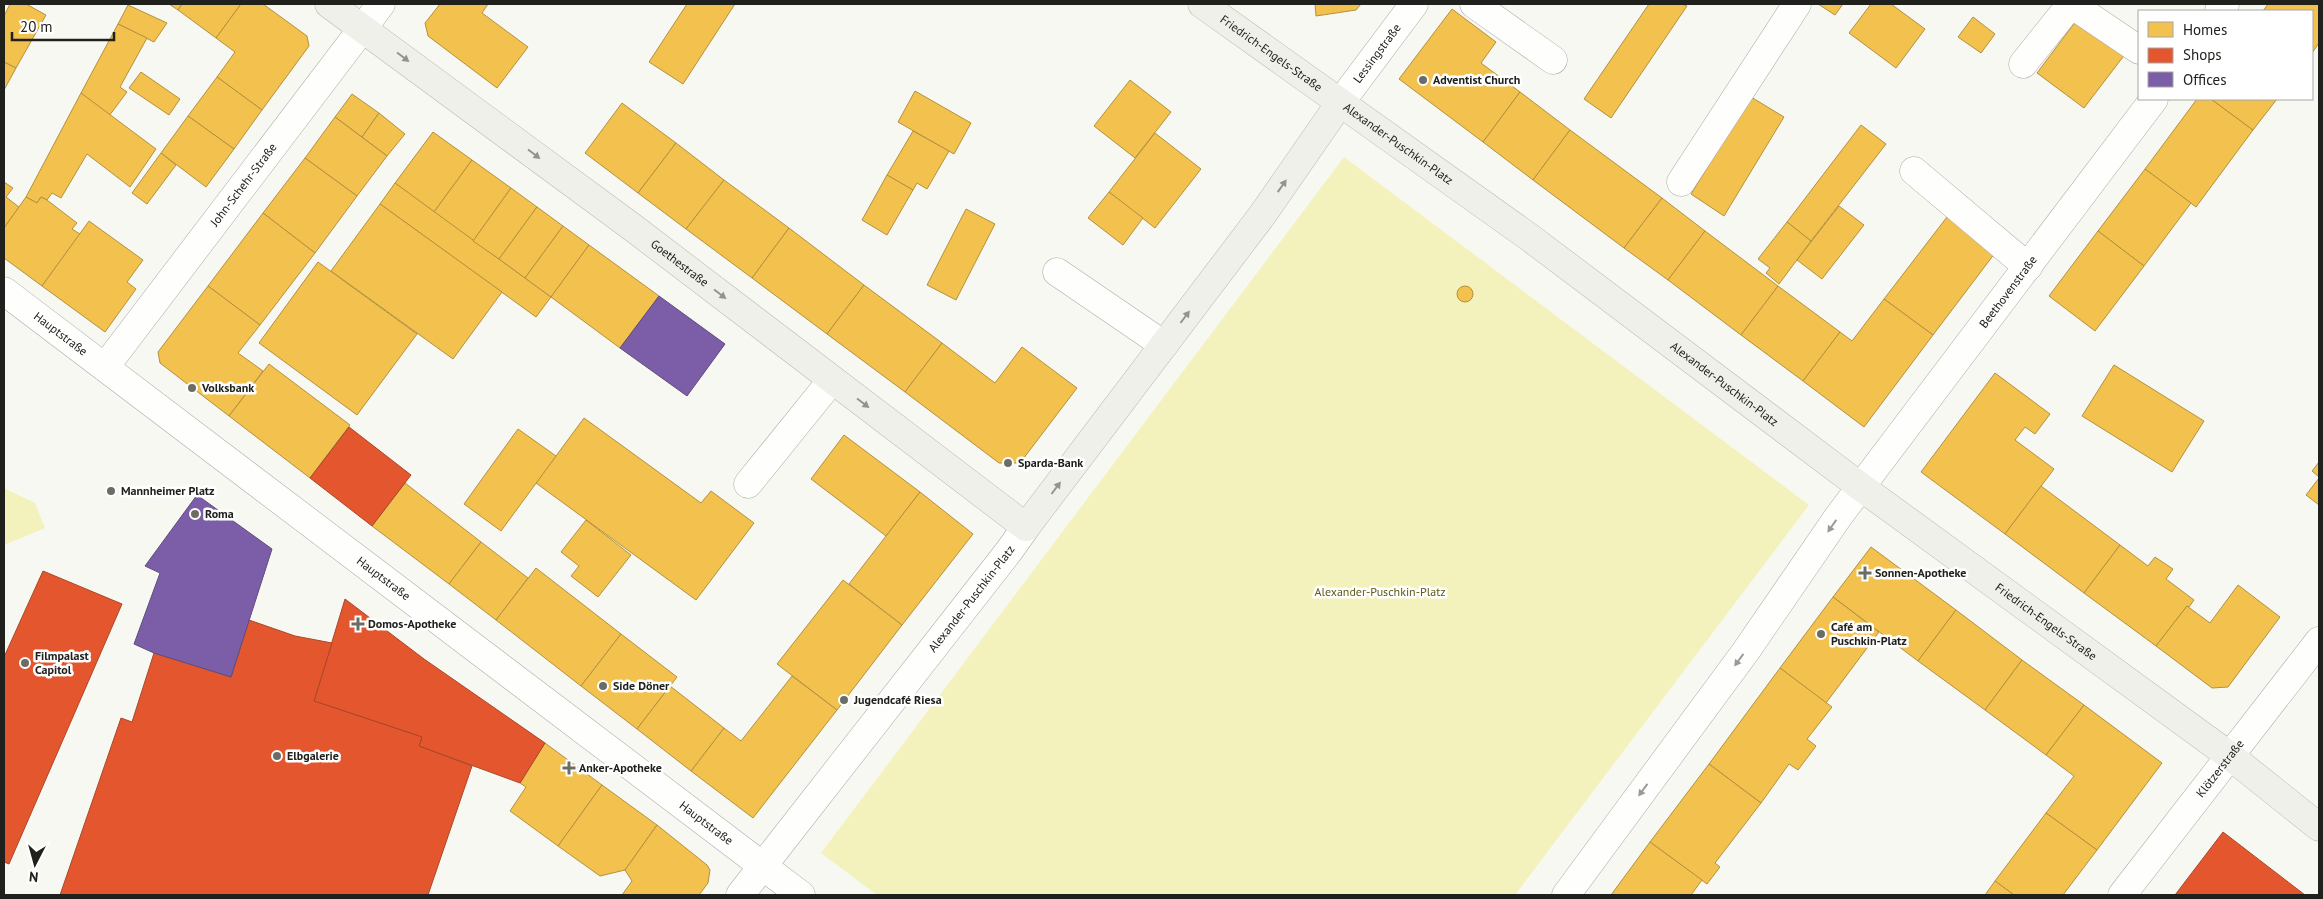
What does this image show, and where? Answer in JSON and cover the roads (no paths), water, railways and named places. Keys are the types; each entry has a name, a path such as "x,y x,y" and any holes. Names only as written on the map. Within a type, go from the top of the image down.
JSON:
{"main road":[{"name":"Goethestraße","path":"329,4 632,227 1026,527"},
{"name":"Friedrich-Engels-Straße","path":"1202,4 1340,103"},
{"name":"Alexander-Puschkin-Platz","path":"1026,527 1263,214 1340,103 1536,242 1861,487"},
{"name":"Friedrich-Engels-Straße","path":"1861,487 2230,756 2319,827"}],"street":[{"name":"John-Schehr-Straße","path":"105,367 382,4"},
{"name":"Lessingstraße","path":"1340,103 1414,4"},
{"path":"1474,4 1553,60"},
{"path":"2023,64 2071,4 2138,49"},
{"path":"1681,182 1785,8"},
{"name":"Beethovenstraße","path":"1861,487 2153,100"},
{"path":"1914,171 2028,267"},
{"path":"1057,272 1164,345"},
{"name":"Hauptstraße","path":"4,291 761,867"},
{"path":"748,484 832,380"},
{"path":"1566,895 1746,651 1861,487"},
{"name":"Alexander-Puschkin-Platz","path":"740,895 1026,527"},
{"name":"Klötzerstraße","path":"2122,895 2319,641"},
{"path":"761,867 801,895"}],"place":[{"name":"Adventist Church","path":"1423,80"},
{"name":"Volksbank","path":"192,388"},
{"name":"Sparda-Bank","path":"1008,463"},
{"name":"Mannheimer Platz","path":"111,491"},
{"name":"Roma","path":"195,514"},
{"name":"Sonnen-Apotheke","path":"1865,573"},
{"name":"Domos-Apotheke","path":"358,624"},
{"name":"Café am Puschkin-Platz","path":"1821,634"},
{"name":"Filmpalast Capitol","path":"25,663"},
{"name":"Side Döner","path":"603,686"},
{"name":"Jugendcafé Riesa","path":"844,700"},
{"name":"Elbgalerie","path":"277,756"},
{"name":"Anker-Apotheke","path":"569,768"}]}
